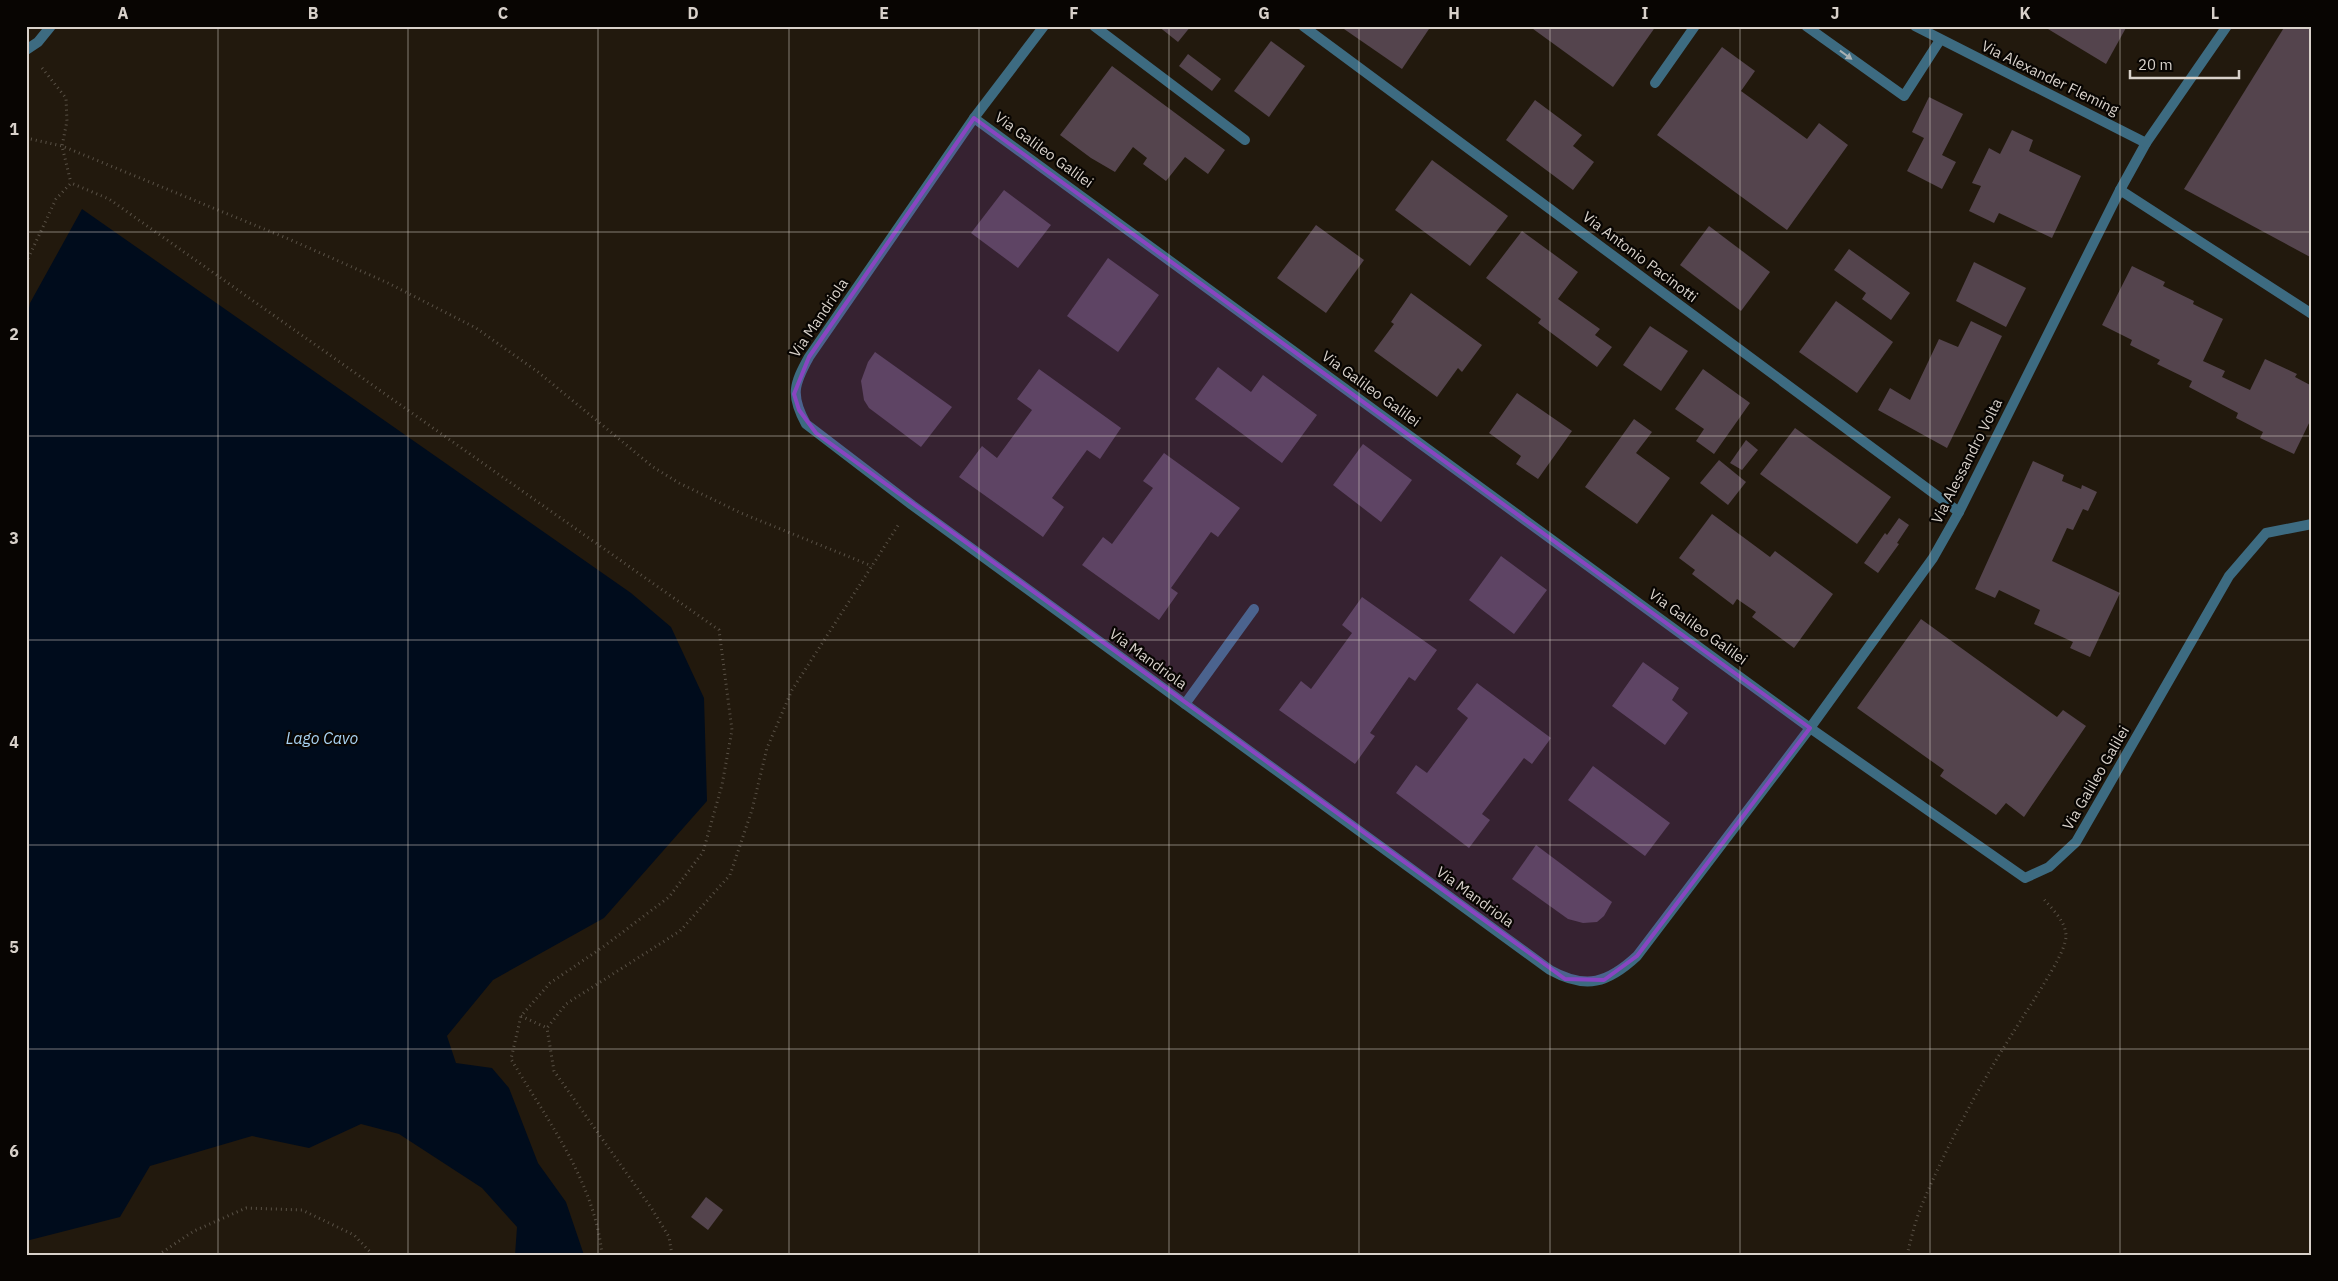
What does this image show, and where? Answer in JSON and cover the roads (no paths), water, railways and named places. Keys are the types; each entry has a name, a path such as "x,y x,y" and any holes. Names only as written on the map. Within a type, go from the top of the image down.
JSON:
{"street":[{"path":"27,50 38,42 51,26"},
{"name":"Via Mandriola","path":"1044,26 974,118 810,357 801,373 794,394 806,424 912,505 1550,970 1565,979 1587,982 1604,980 1624,968 1637,956 1810,728"},
{"path":"1094,26 1245,140"},
{"name":"Via Antonio Pacinotti","path":"1303,26 1959,512"},
{"path":"1655,83 1695,26"},
{"path":"1806,26 1904,96 1940,40"},
{"name":"Via Alexander Fleming","path":"1915,26 2146,143"},
{"name":"Via Alessandro Volta","path":"1810,728 1933,558 1959,512 2120,190 2146,143 2227,26"},
{"name":"Via Galileo Galilei","path":"974,118 1810,728 2025,878 2049,867 2076,842 2229,576 2266,533 2312,524"},
{"path":"2120,190 2312,314"},
{"path":"1185,704 1254,609"}],"water":[{"name":"Lago Cavo","path":"82,209 631,593 671,627 704,698 707,801 604,918 493,980 447,1036 456,1063 492,1068 509,1088 538,1163 566,1202 584,1255 515,1255 517,1227 482,1188 399,1134 361,1124 309,1148 252,1136 150,1166 120,1217 26,1241 26,324 30,303"}]}
